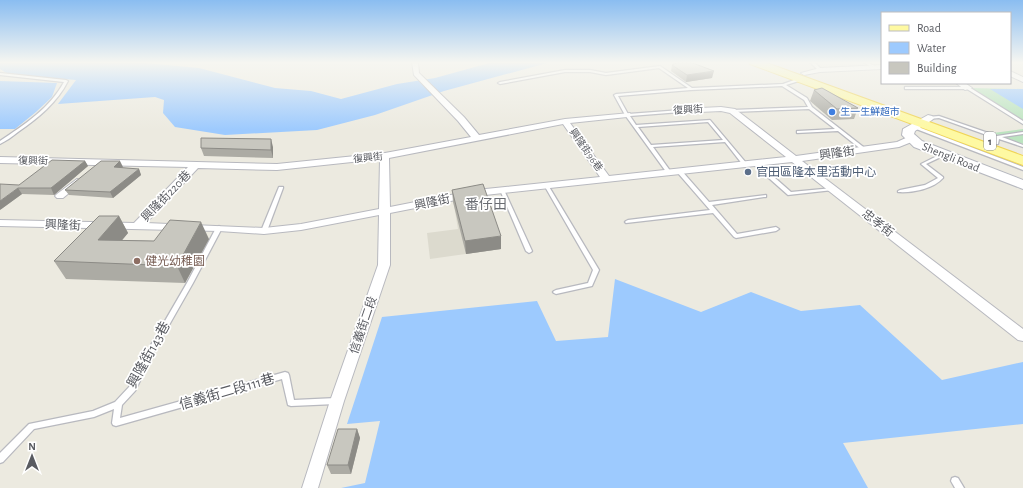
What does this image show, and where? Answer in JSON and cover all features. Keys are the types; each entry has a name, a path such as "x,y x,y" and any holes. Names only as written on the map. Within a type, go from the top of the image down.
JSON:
{"main road":[{"name":"1","path":"817,85 832,93 917,126 992,142 1023,161"},
{"name":"1","path":"822,85 917,126 957,129 1023,153"},
{"name":"Shengli Road","path":"917,126 918,144 1023,185"}],"street":[{"path":"427,85 462,119 476,137"},
{"path":"963,85 968,88"},
{"name":"復興街","path":"681,111 721,109 732,111"},
{"name":"忠孝街","path":"732,111 1023,336"},
{"name":"復興街","path":"0,160 276,167 386,156 476,137 565,121 627,114"},
{"name":"興隆街96巷","path":"565,121 606,179"},
{"name":"興隆街","path":"0,223 219,228 264,231 301,227 476,193 796,159 899,144 917,126"},
{"name":"信義街二段","path":"310,488 337,401 384,266 386,156"},
{"path":"60,196 101,162"},
{"name":"興隆街220巷","path":"136,227 196,165"}],"lane":[{"path":"0,143 31,122 61,90 64,85"},
{"path":"685,85 691,89"},
{"path":"776,229 736,236 708,204 674,172 650,146 627,114 616,95 691,89 783,85 806,99 810,108 864,149"},
{"path":"906,88 968,88 1023,123"},
{"path":"806,99 813,98"},
{"path":"732,111 810,108"},
{"name":"復興街","path":"627,114 681,111"},
{"path":"635,126 709,121 726,141 750,164 790,194 834,189"},
{"path":"917,126 1023,169"},
{"path":"798,132 838,130"},
{"path":"992,142 1023,133"},
{"path":"650,146 726,141"},
{"path":"992,142 1023,146"},
{"path":"900,191 934,185 941,178 923,164 943,155"},
{"path":"546,186 596,270 590,285 556,292"},
{"path":"264,231 281,188"},
{"path":"502,190 530,251"},
{"path":"708,204 764,196"},
{"path":"628,222 714,211"},
{"name":"興隆街143巷","path":"0,459 32,426 94,414 118,404 132,388 219,228"},
{"name":"信義街二段111巷","path":"118,404 116,423 285,375 291,403 337,401"}],"shaded area":[{"path":"483,196 501,249 430,259 427,233 458,229 453,200"}],"green space":[{"path":"968,88 1023,89 1023,122"},
{"path":"1023,129 1023,144 993,133"}],"water":[{"path":"0,85 56,85 52,97 15,129 0,129"},
{"path":"72,85 263,85 275,88 311,91 341,99 394,85 467,85 444,91 375,115 317,130 225,135 175,127 163,113 164,100 155,97 58,104"},
{"path":"990,89 1023,89 1023,109"},
{"path":"615,279 701,312 751,292 801,311 860,305 942,380 1023,362 1023,424 843,443 868,488 341,488 365,483 380,421 347,424 382,317 537,301 556,341 608,337"}],"building":[{"path":"822,88 858,108 837,109 814,90"},
{"path":"201,138 271,139 271,150 201,148"},
{"path":"52,160 85,161 51,188 18,188 0,201 0,184 19,185"},
{"path":"101,161 120,161 114,167 139,169 110,192 65,190"},
{"path":"483,184 501,236 465,241 452,190"},
{"path":"99,216 119,216 98,240 154,241 170,220 201,222 177,266 54,261"},
{"path":"338,429 357,429 348,465 327,465"}],"place":[{"name":"生一生鮮超市","path":"832,112"},
{"name":"官田區隆本里活動中心","path":"748,172"},
{"name":"健光幼稚園","path":"137,261"}],"district":[{"name":"番仔田","path":"486,205"}]}
